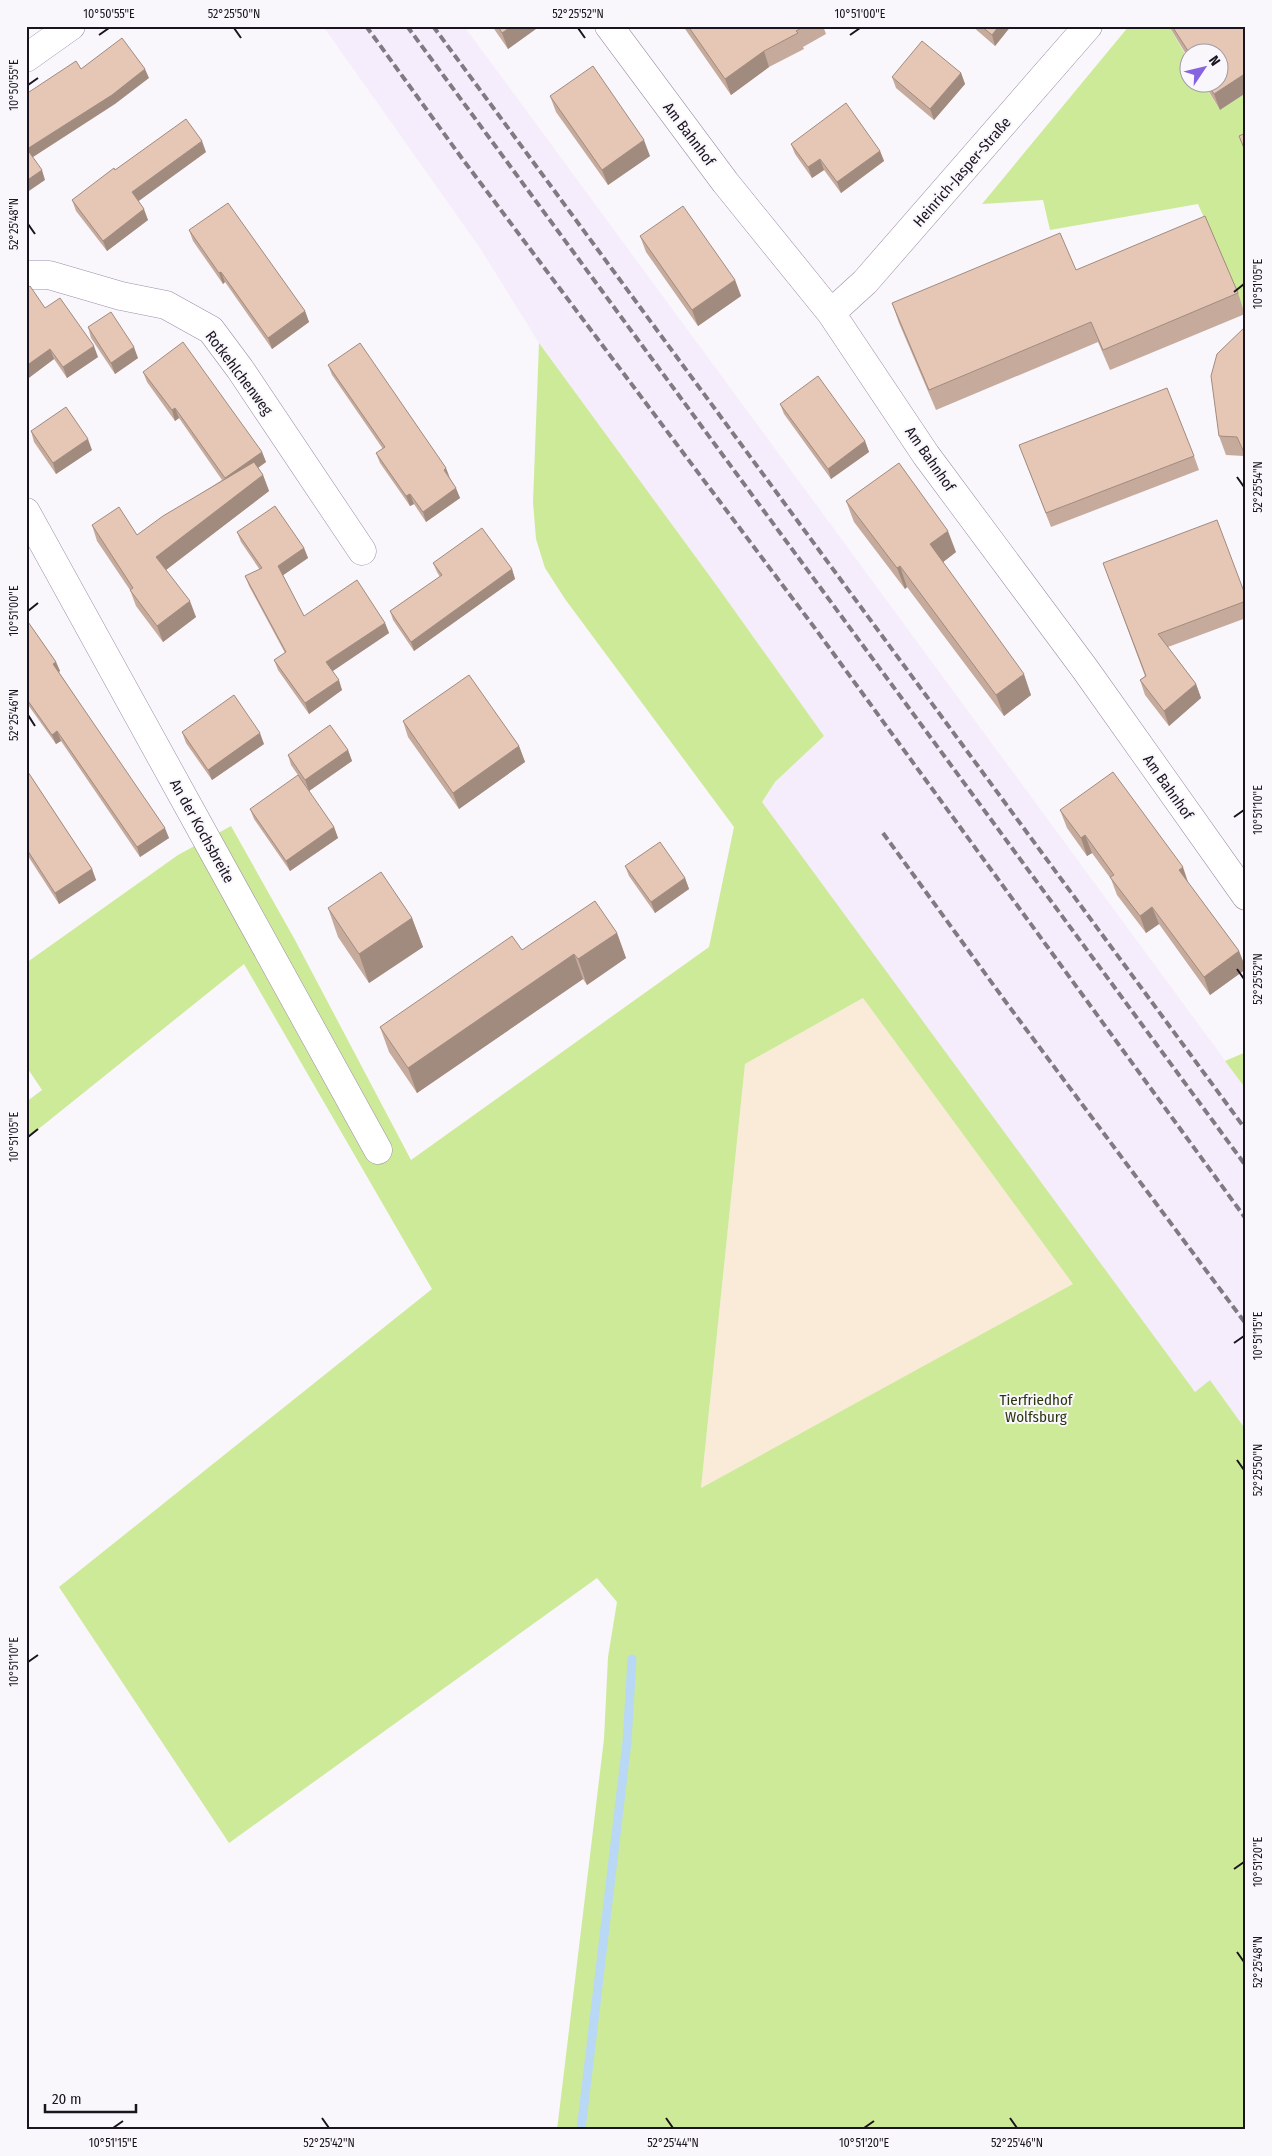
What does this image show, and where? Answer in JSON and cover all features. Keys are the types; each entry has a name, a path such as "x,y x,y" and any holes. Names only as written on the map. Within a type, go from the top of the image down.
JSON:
{"street":[{"path":"26,58 71,26"},
{"name":"Am Bahnhof","path":"609,26 725,182 831,313 926,455 1085,669 1246,896"},
{"name":"Heinrich-Jasper-Straße","path":"831,313 865,282 1088,26"},
{"name":"Rotkehlchenweg","path":"26,275 48,275 121,296 166,305 211,330 362,550"},
{"name":"An der Kochsbreite","path":"26,512 378,1150"}],"shaded area":[{"path":"323,26 464,26 1246,1089 1246,1430 1210,1380 1195,1393 761,802 775,782 824,736 539,343 480,248"},
{"path":"863,998 1074,1284 701,1488 745,1064"}],"green space":[{"path":"1129,26 1169,26 1180,45 1180,92 1209,92 1220,110 1243,95 1246,100 1246,314 1198,204 1050,230 1043,200 982,204"},
{"name":"Tierfriedhof Wolfsburg","path":"539,343 824,736 775,782 762,802 1195,1392 1210,1380 1246,1430 1246,2130 557,2130 604,1739 608,1657 617,1602 597,1578 229,1843 59,1587 432,1289 244,964 26,1139 26,1102 42,1090 26,1066 26,963 178,855 231,826 295,940 411,1160 709,947 734,827 565,599 545,568 536,539 533,502","holes":["863,998 1073,1284 701,1488 745,1064"]},
{"path":"1246,1052 1246,1089 1225,1061"}],"building":[{"path":"498,26 512,26 502,33"},
{"path":"688,26 805,26 796,31 798,33 764,51 725,79"},
{"path":"981,26 999,26 992,35"},
{"path":"1172,26 1246,26 1246,73 1230,84 1230,42 1182,42"},
{"path":"122,38 145,69 112,95 27,149 42,170 26,181 26,94 76,61 81,69"},
{"path":"922,41 961,73 930,109 892,77"},
{"path":"593,66 644,140 602,170 550,96"},
{"path":"846,103 880,151 837,182 820,159 808,167 791,144"},
{"path":"186,119 202,141 132,192 144,209 103,241 72,200 114,168 115,170"},
{"path":"1246,133 1246,153 1239,136"},
{"path":"228,203 305,311 268,338 189,230"},
{"path":"683,206 735,280 692,310 640,236"},
{"path":"1205,216 1238,293 1103,350 1091,322 929,390 892,303 1060,233 1076,270"},
{"path":"30,286 45,308 60,298 94,346 63,367 50,349 26,366 26,289"},
{"path":"111,312 134,347 111,363 88,327"},
{"path":"1246,326 1246,457 1237,437 1219,436 1211,376 1217,354"},
{"path":"183,342 262,452 225,478 175,408 172,410 143,372"},
{"path":"360,343 446,468 444,470 456,488 423,512 410,494 406,496 376,453 385,447 328,365"},
{"path":"818,376 865,441 828,469 780,404"},
{"path":"1167,388 1194,456 1046,513 1019,445"},
{"path":"66,407 88,439 53,463 31,431"},
{"path":"254,462 263,475 156,557 190,601 157,626 130,590 133,588 92,525 119,507 137,535 163,516"},
{"path":"899,463 948,531 930,544 1024,674 996,695 900,566 897,568 846,501"},
{"path":"275,506 304,548 278,566 304,616 357,580 385,623 326,662 339,680 305,703 274,660 286,652 245,576 262,568 237,532"},
{"path":"1217,520 1246,601 1158,634 1196,684 1164,711 1140,680 1146,676 1103,563"},
{"path":"482,528 512,569 411,642 390,611 442,575 433,563"},
{"path":"26,619 56,662 53,664 165,828 137,847 57,731 52,735 26,698"},
{"path":"469,675 519,746 453,793 403,721"},
{"path":"234,695 260,733 208,770 182,732"},
{"path":"330,725 348,750 305,780 288,755"},
{"path":"26,769 92,869 55,893 26,848"},
{"path":"1113,772 1183,867 1179,870 1239,951 1204,977 1152,907 1140,916 1110,877 1114,875 1085,835 1081,838 1060,810"},
{"path":"298,775 334,827 286,861 250,809"},
{"path":"660,842 685,878 651,902 625,866"},
{"path":"381,872 412,918 359,954 328,908"},
{"path":"595,901 617,933 578,959 574,954 408,1068 380,1027 512,936 522,950"}],"waterway":[{"path":"581,2130 627,1742 632,1659"}],"railway":[{"path":"366,26 461,157 817,631 1246,1219"},
{"path":"407,26 1246,1166"},
{"path":"433,26 1246,1130"},
{"path":"883,833 1008,1005 1246,1324"}]}
